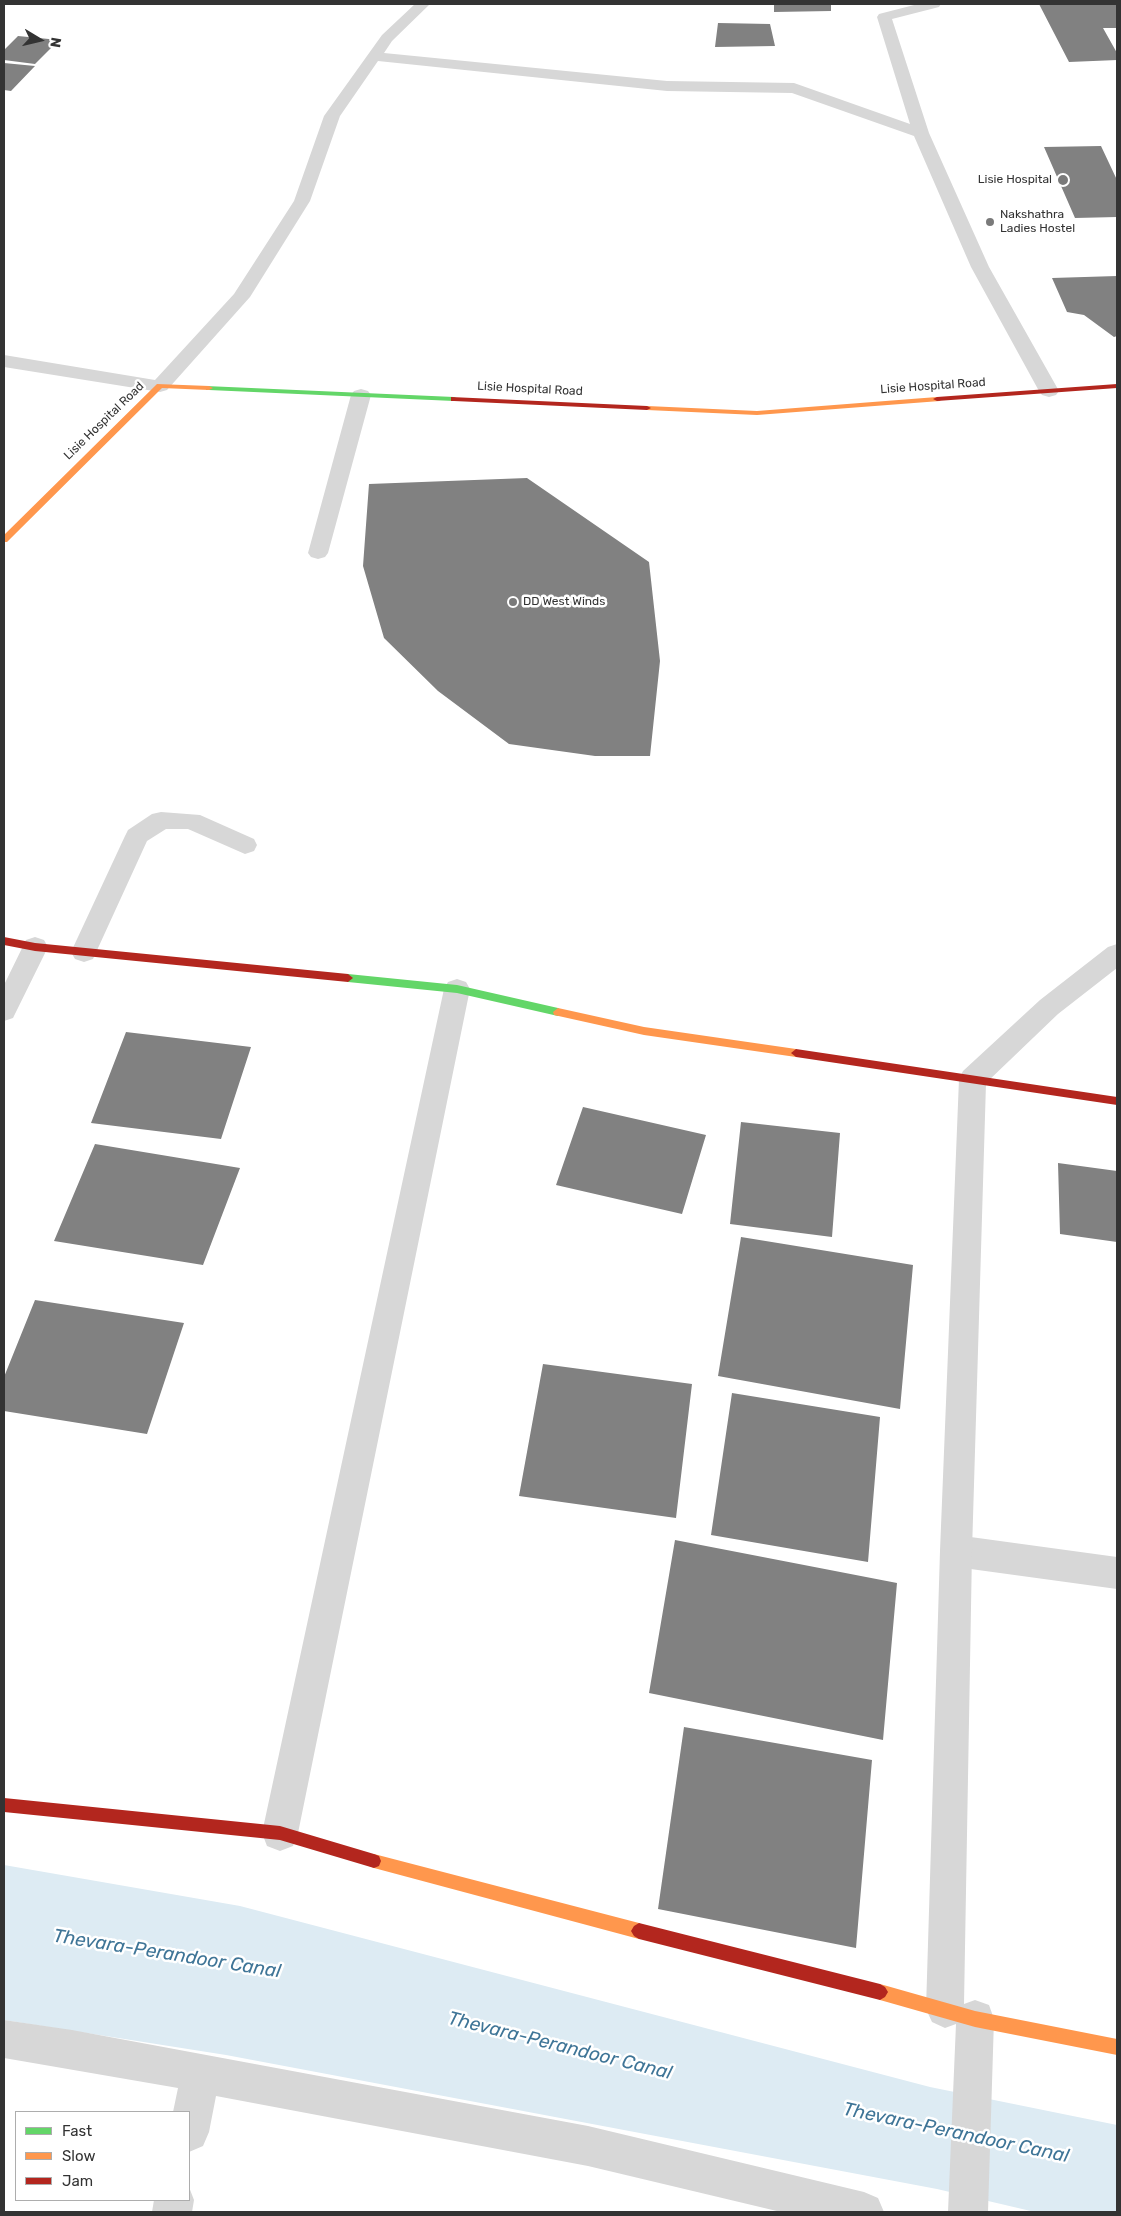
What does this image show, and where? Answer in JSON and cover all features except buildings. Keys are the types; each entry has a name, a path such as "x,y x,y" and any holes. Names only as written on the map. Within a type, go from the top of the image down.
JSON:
{"street":[{"path":"4,361 160,386 242,297 302,201 332,116 387,38 423,4"},
{"path":"934,4 884,17 921,133 980,267 1049,391"},
{"path":"374,56 667,86 794,88 921,133"},
{"name":"Lisie Hospital Road","path":"4,540 160,386 757,413 1117,386"},
{"path":"318,553 361,395"},
{"path":"84,952 137,836 161,820 191,821 245,845"},
{"path":"4,940 35,947 457,989 644,1031 1117,1102"},
{"path":"4,1011 35,947"},
{"path":"968,2212 972,2075 960,2014 956,1551 973,1079 1049,1007 1117,954"},
{"path":"280,1833 457,989"},
{"path":"956,1551 1117,1573"},
{"path":"4,1805 280,1833 433,1878 960,2014 1117,2047"},
{"path":"4,2039 72,2049 588,2146 864,2212"},
{"path":"190,2127 201,2074"}],"water":[{"name":"Thevara-Perandoor Canal","path":"4,1865 240,1906 930,2087 1117,2125 1117,2212 1035,2212 937,2189 226,2055 4,2020"}],"traffic: fast":[{"path":"209,388 454,399"},
{"path":"348,978 457,989 558,1012"}],"traffic: slow":[{"path":"4,540 160,386 209,388"},
{"path":"647,408 757,413 937,399"},
{"path":"558,1012 644,1031 796,1053"},
{"path":"374,1861 639,1931"},
{"path":"880,1992 975,2019 1117,2047"}],"traffic: jam":[{"path":"937,399 1117,386"},
{"path":"454,399 647,408"},
{"path":"4,941 35,947 348,978"},
{"path":"796,1053 1117,1101"},
{"path":"4,1805 280,1833 374,1861"},
{"path":"639,1931 880,1992"}],"place":[{"name":"Lisie Hospital","path":"1063,180"},
{"name":"Nakshathra Ladies Hostel","path":"990,222"},
{"name":"DD West Winds","path":"513,602"}]}
